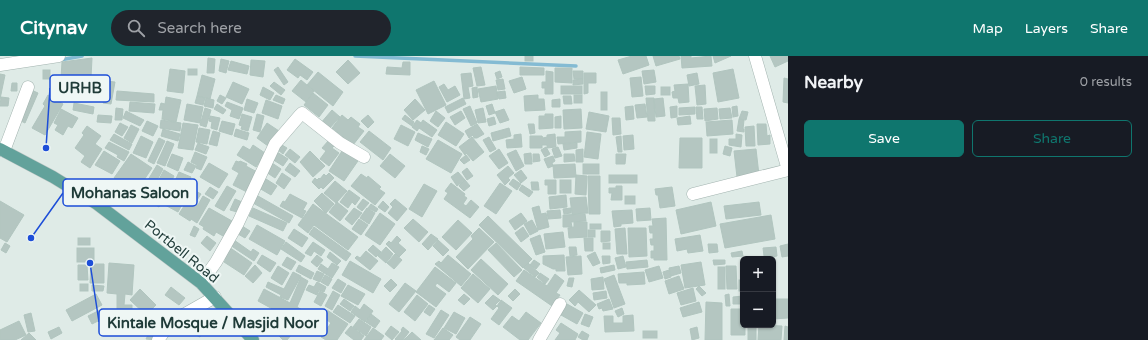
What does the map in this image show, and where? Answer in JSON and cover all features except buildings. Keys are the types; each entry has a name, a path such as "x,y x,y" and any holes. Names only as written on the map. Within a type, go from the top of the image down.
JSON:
{"main road":[{"name":"Portbell Road","path":"2,150 53,177 97,204 201,283 254,340"}],"street":[{"path":"0,65 59,56"},
{"path":"693,194 788,170 755,56"},
{"path":"2,150 28,87"},
{"path":"201,283 216,262 238,223 275,144 302,113 340,143 364,157"},
{"path":"158,340 171,322 215,297"},
{"path":"539,340 560,304"}],"waterway":[{"path":"60,60 82,56"},
{"path":"355,56 576,66"}],"place":[{"name":"URHB","path":"46,148"},
{"name":"Mohanas Saloon","path":"31,238"},
{"name":"Kintale Mosque / Masjid Noor","path":"90,263"}]}
